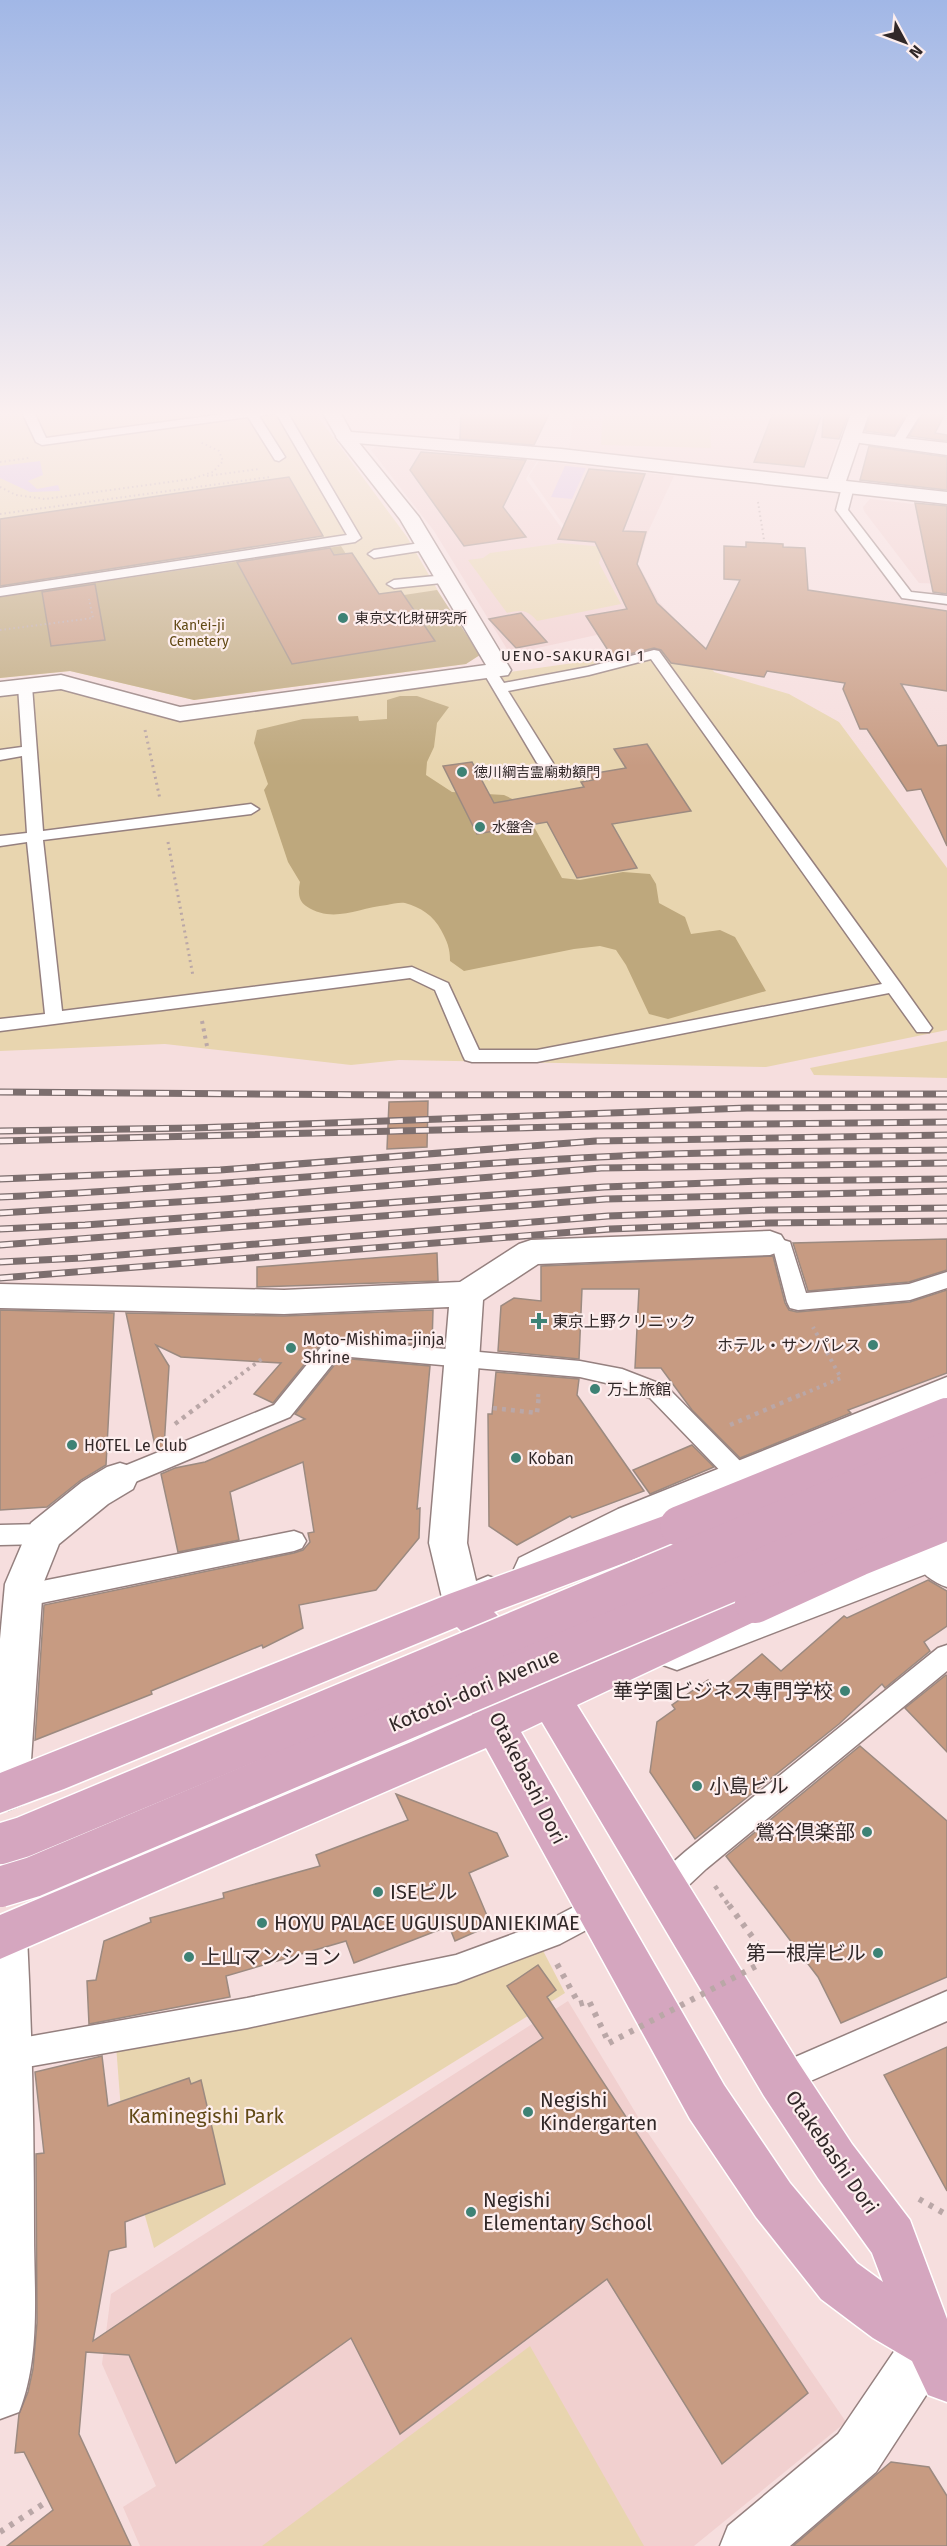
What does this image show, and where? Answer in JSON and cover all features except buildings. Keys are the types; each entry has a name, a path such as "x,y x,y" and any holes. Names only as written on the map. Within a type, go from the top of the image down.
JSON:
{"main road":[{"path":"4,1792 463,1606 680,1526 947,1418"},
{"path":"0,1844 22,1837 947,1452"},
{"name":"Kototoi-dori Avenue","path":"0,1887 33,1877 947,1490"},
{"path":"2,1936 495,1725 858,1556 947,1520"},
{"name":"Otakebashi Dori","path":"463,1606 550,1698 781,2079 835,2161 892,2238 943,2348"},
{"name":"Otakebashi Dori","path":"463,1606 495,1725 707,2102 772,2200 839,2281 891,2320 943,2348"}],"street":[{"path":"0,689 61,682 180,714 494,680 500,670 416,529"},
{"path":"0,1296 284,1302 467,1294 531,1252 770,1244"},
{"path":"467,1294 448,1543 463,1606 631,1520 947,1391"},
{"path":"4,1792 24,1584 44,1534 95,1493 120,1478"},
{"path":"550,1698 940,1562"},
{"path":"0,2393 8,2330 10,2055 2,1936"},
{"path":"748,2546 857,2453 943,2348"}],"lane":[{"path":"0,592 355,538 350,529"},
{"path":"856,529 907,595 947,600"},
{"path":"374,554 427,546"},
{"path":"394,584 446,579"},
{"path":"545,763 494,680 589,671 654,654 923,1028"},
{"path":"25,686 35,837 54,1017"},
{"path":"0,755 28,751"},
{"path":"0,841 250,808"},
{"path":"0,1025 412,972 442,987 472,1056 537,1056 894,987"},
{"path":"770,1244 783,1247 798,1302 910,1292 947,1281"},
{"path":"120,1478 282,1412 334,1347 580,1369 622,1378 658,1392 741,1476"},
{"path":"0,1535 44,1534"},
{"path":"22,1596 294,1541"},
{"path":"664,1889 705,1852 947,1656"},
{"path":"10,2055 247,2013 456,1969 550,1934 597,1909"},
{"path":"781,2079 947,2006"}],"path":[{"path":"762,529 764,540"},
{"path":"0,630 93,618 89,599"},
{"path":"145,729 207,1046"},
{"path":"702,1437 841,1378 840,1372 798,1302"},
{"path":"165,1431 263,1358"},
{"path":"458,1405 537,1413 541,1365"},
{"path":"715,1885 767,1958"},
{"path":"558,1966 579,2004 589,2001 609,2043 758,1965"},
{"path":"912,2192 933,2209 947,2215"},
{"path":"0,2532 48,2501"}],"shaded area":[{"path":"432,529 562,529 568,537 570,534 566,529 649,529 638,564 659,602 674,618 510,654"},
{"path":"878,529 947,529 947,584 919,583"},
{"name":"Negishi Elementary School","path":"568,2001 646,2130 846,2422 694,2546 140,2546 123,2507 156,2486 102,2364 111,2294"}],"green space":[{"path":"0,529 401,529 475,655 466,664 194,700 70,671 0,678"},
{"path":"561,543 604,547 599,563 621,604 537,621 524,611 507,613 468,560 483,558 490,553"},
{"name":"Kan'ei-ji Cemetery","path":"341,546 346,554 241,570 292,664 434,641 404,595 437,590 480,655 466,664 194,700 70,671 0,678 0,597"},
{"path":"693,636 714,672 789,694 839,722 947,868 947,1030 766,1067 399,1060 351,1065 165,1044 0,1051 0,694 59,687 172,720 609,658 639,646"},
{"path":"400,696 417,696 449,707 437,723 434,747 427,762 426,775 452,792 504,795 521,803 562,878 580,880 623,872 650,874 656,884 659,903 685,917 691,934 720,930 735,937 766,991 668,1019 649,1014 626,965 616,950 600,946 574,949 464,971 450,961 448,945 438,925 430,916 416,907 398,903 345,913 326,914 303,904 299,896 300,882 288,862 264,790 268,784 254,743 257,730 303,719 358,716 359,721 387,719 387,700"},
{"path":"947,1041 947,1078 814,1075 810,1068"},
{"name":"Kaminegishi Park","path":"537,1939 565,1993 154,2248 123,2137 116,2045"},
{"path":"530,2346 644,2546 262,2546"}],"railway":[{"path":"0,1092 399,1095 947,1094"},
{"path":"0,1131 193,1128 747,1108 947,1107"},
{"path":"0,1141 595,1126 947,1122"},
{"path":"0,1179 220,1170 596,1141 947,1135"},
{"path":"0,1197 599,1157 730,1152 947,1150"},
{"path":"0,1213 225,1199 601,1168 947,1163"},
{"path":"0,1229 85,1225 604,1187 761,1181 947,1179"},
{"path":"0,1245 606,1199 947,1191"},
{"path":"0,1262 82,1258 608,1216 767,1210 947,1208"},
{"path":"0,1278 610,1229 770,1223 947,1221"}],"place":[{"name":"東京文化財研究所","path":"343,618"},
{"name":"徳川綱吉霊廟勅額門","path":"462,772"},
{"name":"水盤舎","path":"480,827"},
{"name":"東京上野クリニック","path":"539,1321"},
{"name":"ホテル・サンパレス","path":"873,1345"},
{"name":"Moto-Mishima-jinja Shrine","path":"291,1348"},
{"name":"万上旅館","path":"595,1389"},
{"name":"HOTEL Le Club","path":"72,1445"},
{"name":"Koban","path":"516,1458"},
{"name":"華学園ビジネス専門学校","path":"845,1691"},
{"name":"小島ビル","path":"697,1786"},
{"name":"鶯谷倶楽部","path":"867,1832"},
{"name":"ISEビル","path":"378,1892"},
{"name":"HOYU PALACE UGUISUDANIEKIMAE","path":"262,1923"},
{"name":"第一根岸ビル","path":"878,1953"},
{"name":"上山マンション","path":"189,1957"},
{"name":"Negishi Kindergarten","path":"528,2112"},
{"name":"Negishi Elementary School","path":"471,2212"}],"district":[{"name":"UENO-SAKURAGI 1","path":"573,656"}]}
